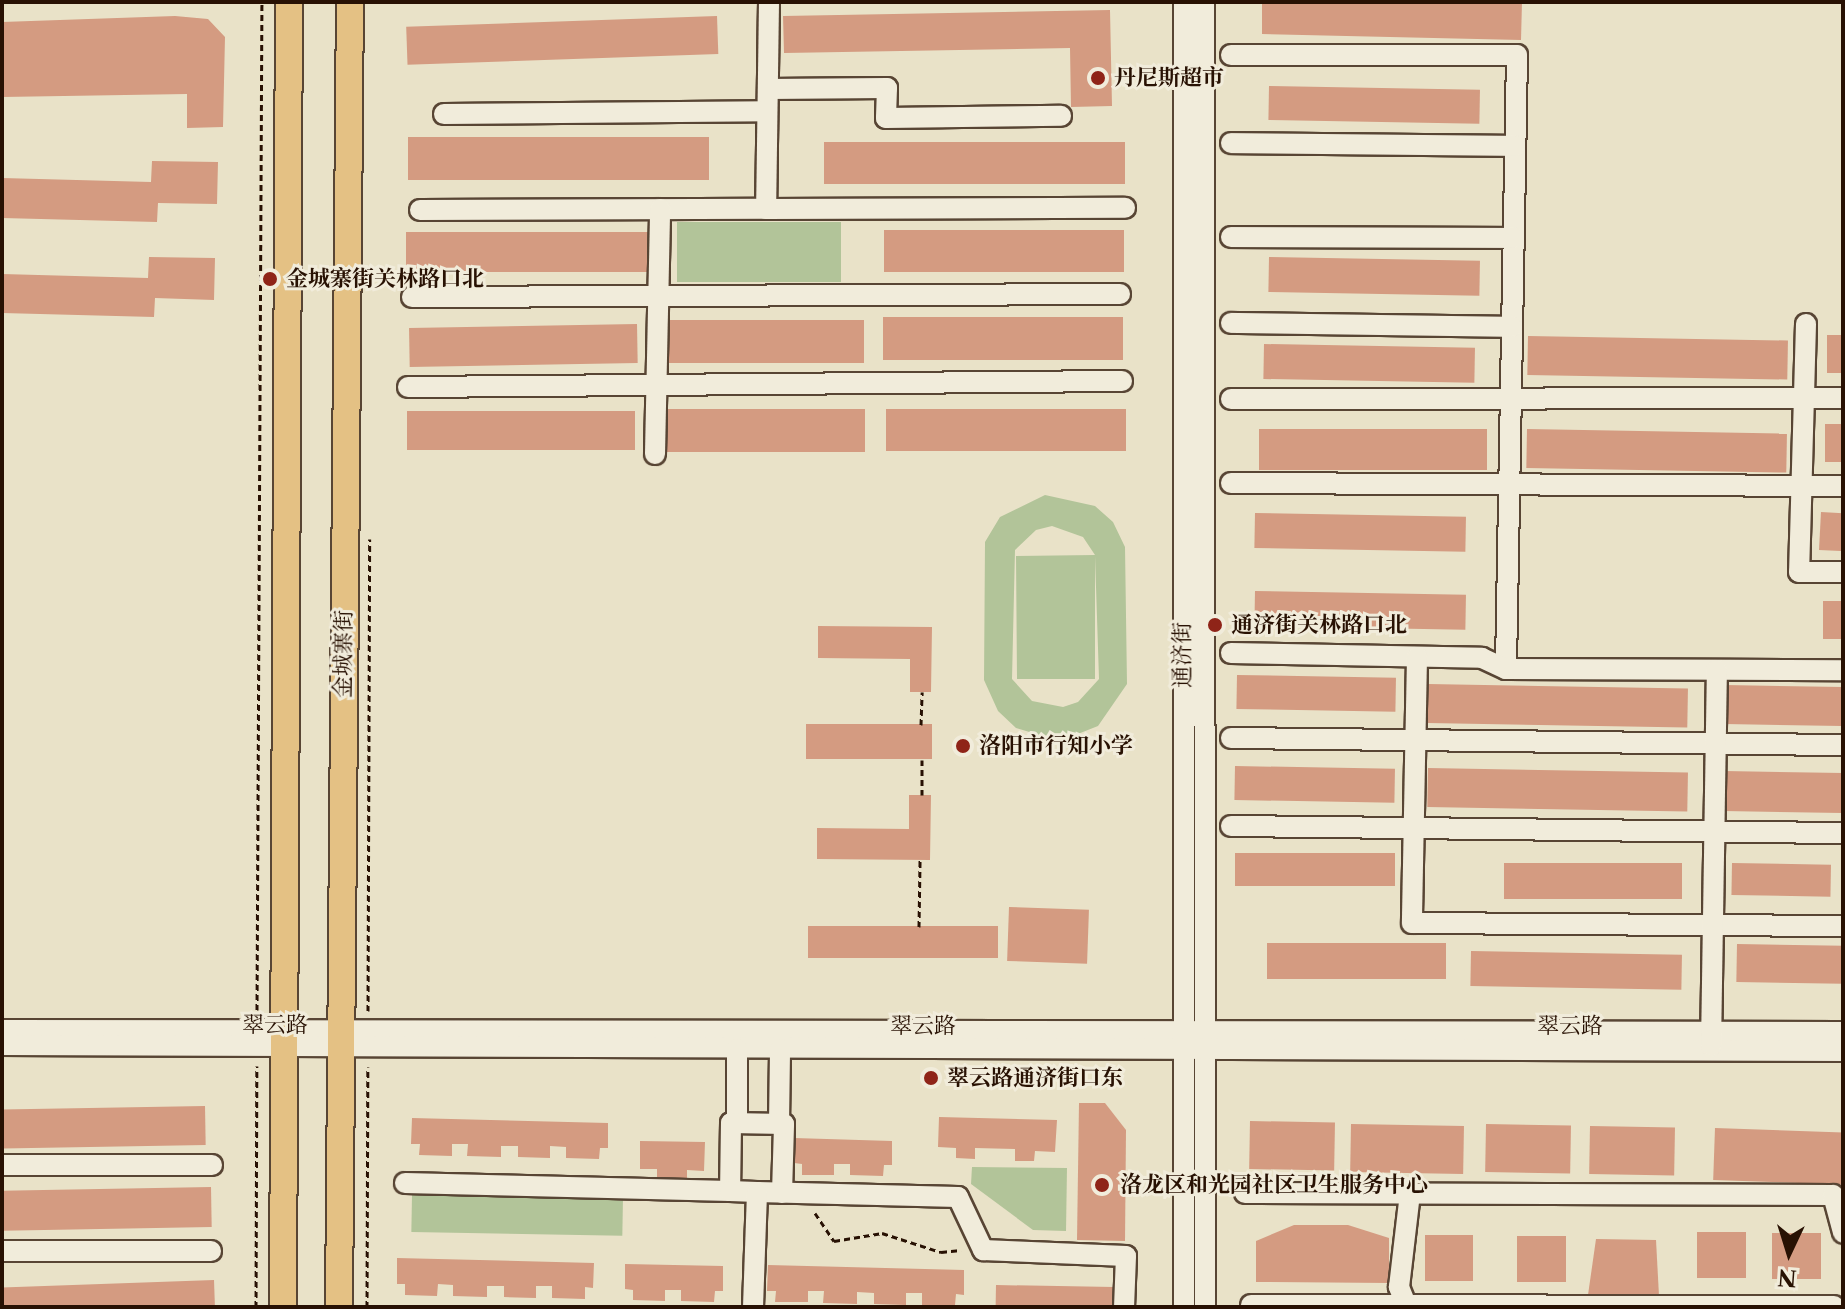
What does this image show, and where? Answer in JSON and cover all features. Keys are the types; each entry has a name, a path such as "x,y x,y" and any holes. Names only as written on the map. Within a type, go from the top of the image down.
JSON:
{"main road":[{"path":"283,1307 289,2"},
{"name":"金城寨街","path":"339,1307 350,2"}],"street":[{"path":"766,209 769,2"},
{"name":"通济街","path":"1184,2 1184,1307"},
{"name":"通济街","path":"1204,2 1205,1307"},
{"path":"1231,55 1517,55 1506,669"},
{"path":"768,89 887,88 886,118 1061,116"},
{"path":"444,114 767,111"},
{"path":"1231,143 1515,146"},
{"path":"420,210 1125,208"},
{"path":"655,454 660,209"},
{"path":"1231,237 1514,238"},
{"path":"412,297 1120,294"},
{"path":"1231,323 1512,327"},
{"path":"1806,324 1799,572 1843,572"},
{"path":"408,387 1122,381"},
{"path":"1231,399 1843,398"},
{"path":"1231,483 1843,486"},
{"path":"1231,653 1482,658 1506,669 1843,670"},
{"path":"1417,657 1412,923 1843,926"},
{"path":"1711,1041 1717,670"},
{"path":"1231,738 1843,745"},
{"path":"1231,826 1843,833"},
{"name":"翠云路","path":"2,1030 257,1040"},
{"name":"翠云路","path":"2,1045 257,1040 1711,1041 1843,1032"},
{"name":"翠云路","path":"368,1040 737,1049 1183,1042"},
{"name":"翠云路","path":"1711,1041 1843,1051"},
{"path":"737,1049 737,1123"},
{"path":"780,1049 779,1124 792,1193"},
{"path":"730,1191 731,1123 779,1124"},
{"path":"2,1165 212,1165"},
{"path":"405,1183 958,1197 983,1250 1126,1256 1124,1307"},
{"path":"753,1307 757,1192"},
{"path":"1245,1193 1833,1195 1843,1233"},
{"path":"1407,1306 1399,1287 1410,1194"},
{"path":"2,1251 211,1251"},
{"path":"1251,1305 1834,1306 1843,1303"}],"path":[{"path":"256,1307 262,2"},
{"path":"367,1307 370,523"},
{"path":"921,725 922,692"},
{"path":"922,760 922,795"},
{"path":"919,927 920,860"},
{"path":"792,1193 834,1241 882,1233 941,1252 979,1241"}],"green space":[{"path":"677,222 841,222 841,282 677,282"},
{"path":"1045,495 1095,506 1113,522 1125,547 1127,684 1098,726 1060,741 1016,728 998,711 984,680 985,542 1000,517","holes":["1052,526 1083,537 1095,555 1016,556 1017,679 1095,679 1095,556 1099,679 1078,702 1063,707 1032,701 1012,679 1015,550 1036,530"]},
{"path":"972,1167 1067,1168 1066,1231 1033,1230 971,1184"},
{"path":"412,1195 623,1199 622,1236 411,1232"}],"building":[{"path":"1262,2 1522,2 1521,40 1262,34"},
{"path":"1110,10 1112,106 1071,107 1070,48 784,53 783,16"},
{"path":"175,16 208,19 225,37 223,127 187,128 187,94 2,97 2,22"},
{"path":"717,16 718,54 408,65 406,27"},
{"path":"1269,86 1480,90 1479,124 1268,120"},
{"path":"408,137 709,137 709,180 408,180"},
{"path":"824,142 1125,142 1125,184 824,184"},
{"path":"152,161 218,162 217,204 158,203 157,222 2,218 2,178 151,182"},
{"path":"884,230 1124,230 1124,272 884,272"},
{"path":"406,232 648,232 648,272 406,272"},
{"path":"149,257 215,258 214,300 155,298 154,317 2,313 2,274 148,278"},
{"path":"1269,257 1480,261 1479,296 1268,292"},
{"path":"883,317 1123,317 1123,360 883,360"},
{"path":"666,320 864,320 864,363 666,363"},
{"path":"637,324 638,363 410,367 409,328"},
{"path":"1827,335 1843,335 1843,373 1827,373"},
{"path":"1528,336 1788,341 1787,380 1527,375"},
{"path":"1264,344 1475,348 1474,383 1263,379"},
{"path":"666,409 865,409 865,452 666,452"},
{"path":"886,409 1126,409 1126,451 886,451"},
{"path":"407,411 635,411 635,450 407,450"},
{"path":"1825,424 1843,424 1843,462 1825,462"},
{"path":"1259,429 1487,429 1487,470 1259,470"},
{"path":"1527,429 1787,434 1786,473 1526,468"},
{"path":"1821,512 1843,513 1841,551 1819,550"},
{"path":"1255,513 1466,517 1465,552 1254,548"},
{"path":"1255,591 1466,595 1465,630 1254,626"},
{"path":"1823,601 1843,601 1843,639 1823,639"},
{"path":"818,626 932,627 931,692 910,692 910,659 818,658"},
{"path":"1237,675 1396,678 1395,712 1236,709"},
{"path":"1428,684 1688,689 1687,728 1427,723"},
{"path":"1725,685 1843,687 1842,726 1724,724"},
{"path":"806,724 932,724 932,759 806,759"},
{"path":"1235,766 1395,769 1394,803 1234,800"},
{"path":"1428,768 1688,773 1687,812 1427,807"},
{"path":"1724,771 1843,773 1842,813 1723,811"},
{"path":"909,795 931,795 930,860 817,859 817,828 909,829"},
{"path":"1235,853 1395,853 1395,886 1235,886"},
{"path":"1504,863 1682,863 1682,899 1504,899"},
{"path":"1732,863 1831,865 1830,897 1731,895"},
{"path":"1009,907 1089,910 1087,964 1007,961"},
{"path":"808,926 998,926 998,958 808,958"},
{"path":"1267,943 1446,943 1446,979 1267,979"},
{"path":"1737,944 1843,946 1842,984 1736,982"},
{"path":"1471,951 1682,955 1681,990 1470,986"},
{"name":"洛龙区和光园社区卫生服务中心","path":"1079,1103 1105,1103 1126,1130 1125,1241 1077,1240"},
{"path":"205,1106 206,1145 3,1149 2,1110"},
{"path":"939,1117 1057,1120 1055,1152 1035,1151 1034,1161 1015,1161 1015,1149 975,1148 975,1159 956,1158 956,1148 938,1147"},
{"path":"412,1118 608,1123 608,1148 600,1148 599,1159 566,1158 566,1147 550,1146 550,1158 518,1157 518,1146 501,1146 501,1157 467,1156 468,1144 452,1144 452,1156 419,1155 420,1144 411,1144"},
{"path":"1250,1121 1335,1122 1334,1170 1249,1169"},
{"path":"1351,1124 1464,1126 1463,1174 1350,1172"},
{"path":"1486,1124 1571,1125 1570,1173 1485,1172"},
{"path":"1590,1126 1675,1127 1674,1175 1589,1174"},
{"path":"1715,1128 1843,1132 1841,1184 1713,1180"},
{"path":"794,1138 892,1141 892,1165 884,1165 883,1176 850,1175 850,1164 834,1164 834,1175 802,1175 802,1164 794,1163"},
{"path":"640,1141 705,1142 704,1171 687,1170 687,1185 657,1184 657,1169 640,1169"},
{"path":"211,1187 212,1227 3,1231 2,1191"},
{"path":"1294,1225 1348,1225 1389,1238 1389,1283 1256,1282 1256,1241"},
{"path":"1697,1232 1746,1232 1746,1278 1697,1278"},
{"path":"1772,1233 1821,1233 1821,1279 1772,1279"},
{"path":"1425,1235 1473,1235 1473,1281 1425,1281"},
{"path":"1517,1236 1566,1236 1566,1282 1517,1282"},
{"path":"1596,1239 1656,1240 1659,1296 1588,1295"},
{"path":"397,1258 594,1263 593,1288 585,1287 585,1299 552,1298 552,1286 536,1286 536,1298 504,1297 504,1286 487,1286 487,1297 453,1296 453,1285 438,1284 437,1296 405,1295 405,1284 397,1284"},
{"path":"625,1264 723,1266 723,1291 715,1291 714,1302 681,1301 681,1290 665,1290 665,1301 633,1300 633,1290 625,1289"},
{"path":"768,1265 964,1270 964,1295 956,1294 955,1305 922,1305 922,1293 906,1293 906,1305 874,1304 874,1293 857,1292 857,1304 823,1303 824,1291 808,1291 808,1302 775,1302 776,1291 767,1291"},
{"path":"214,1280 215,1307 3,1307 2,1287"},
{"path":"996,1285 1114,1287 1114,1307 996,1307"}],"place":[{"name":"丹尼斯超市","path":"1098,78"},
{"name":"金城寨街关林路口北","path":"270,279"},
{"name":"通济街关林路口北","path":"1215,625"},
{"name":"洛阳市行知小学","path":"963,746"},
{"name":"翠云路通济街口东","path":"931,1078"},
{"name":"洛龙区和光园社区卫生服务中心","path":"1102,1185"}]}
